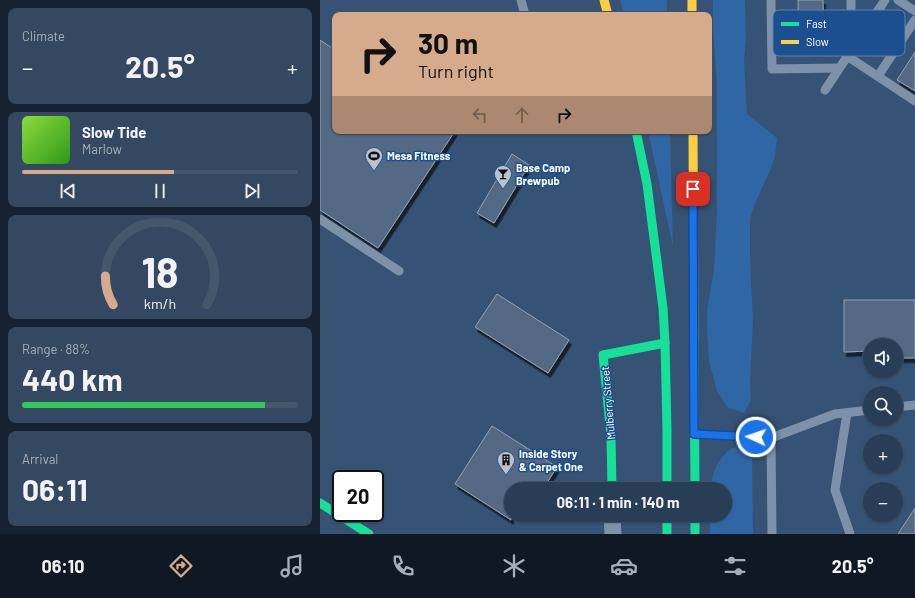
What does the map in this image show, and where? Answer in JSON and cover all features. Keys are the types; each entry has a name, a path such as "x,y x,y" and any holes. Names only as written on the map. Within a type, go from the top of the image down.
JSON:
{"main road":[{"path":"604,0 607,12"},
{"path":"692,0 692,12"},
{"path":"637,134 647,184 662,308 665,343 667,482"},
{"path":"693,134 695,482"},
{"name":"Mulberry Street","path":"612,482 611,436 603,355 665,343"},
{"path":"320,503 369,534"},
{"path":"667,522 667,534"},
{"path":"695,522 695,534"}],"street":[{"path":"612,522 613,534"}],"lane":[{"path":"522,0 524,12"},
{"path":"771,0 772,69 839,68"},
{"path":"851,0 851,10"},
{"path":"878,10 885,0"},
{"path":"898,0 915,11"},
{"path":"905,35 915,20"},
{"path":"825,90 847,56"},
{"path":"853,56 878,76 915,100"},
{"path":"878,76 891,56"},
{"path":"320,219 399,271"},
{"path":"903,406 915,405"},
{"path":"694,434 771,438 835,414 863,411"},
{"path":"847,413 836,490 850,534"},
{"path":"771,438 772,534"}],"shaded area":[{"path":"620,0 667,0 667,12 623,12"},
{"path":"713,0 745,0 746,40 744,61 747,114 777,138 775,156 770,171 756,201 750,219 753,323 750,381 751,400 744,413 728,408 717,391 709,361 707,310 714,269 717,211 717,84 713,30"},
{"path":"649,134 670,134 673,247"},
{"path":"735,447 747,448 752,451 753,534 710,534 710,522 732,522 732,482 711,482 713,474 721,459"}],"building":[{"path":"798,0 823,0 823,10 798,10"},
{"name":"Mesa Fitness","path":"320,40 332,48 332,134 453,134 378,248 320,210"},
{"path":"915,52 915,91 897,80"},
{"name":"Base Camp Brewpub","path":"512,154 529,165 494,223 477,213"},
{"path":"497,294 569,340 548,373 475,327"},
{"path":"844,300 915,300 915,358 903,358 903,338 863,338 863,351 844,352"},
{"name":"Inside Story & Carpet One","path":"492,426 557,467 547,482 504,482 504,516 455,484"},
{"path":"915,508 915,534 898,534"}],"traffic: fast":[{"path":"637,134 647,184 663,308 667,482"},
{"path":"694,336 695,482"},
{"path":"612,482 611,436 603,355 665,343"},
{"path":"320,503 369,534"},
{"path":"667,522 667,534"},
{"path":"695,522 695,534"}],"traffic: slow":[{"path":"604,0 607,12"},
{"path":"692,0 692,12"},
{"path":"693,134 694,336"}],"place":[{"name":"Mesa Fitness","path":"374,171"},
{"name":"Base Camp Brewpub","path":"503,189"},
{"name":"Inside Story & Carpet One","path":"506,475"}],"route":[{"path":"693,189 694,434 756,437"}]}
